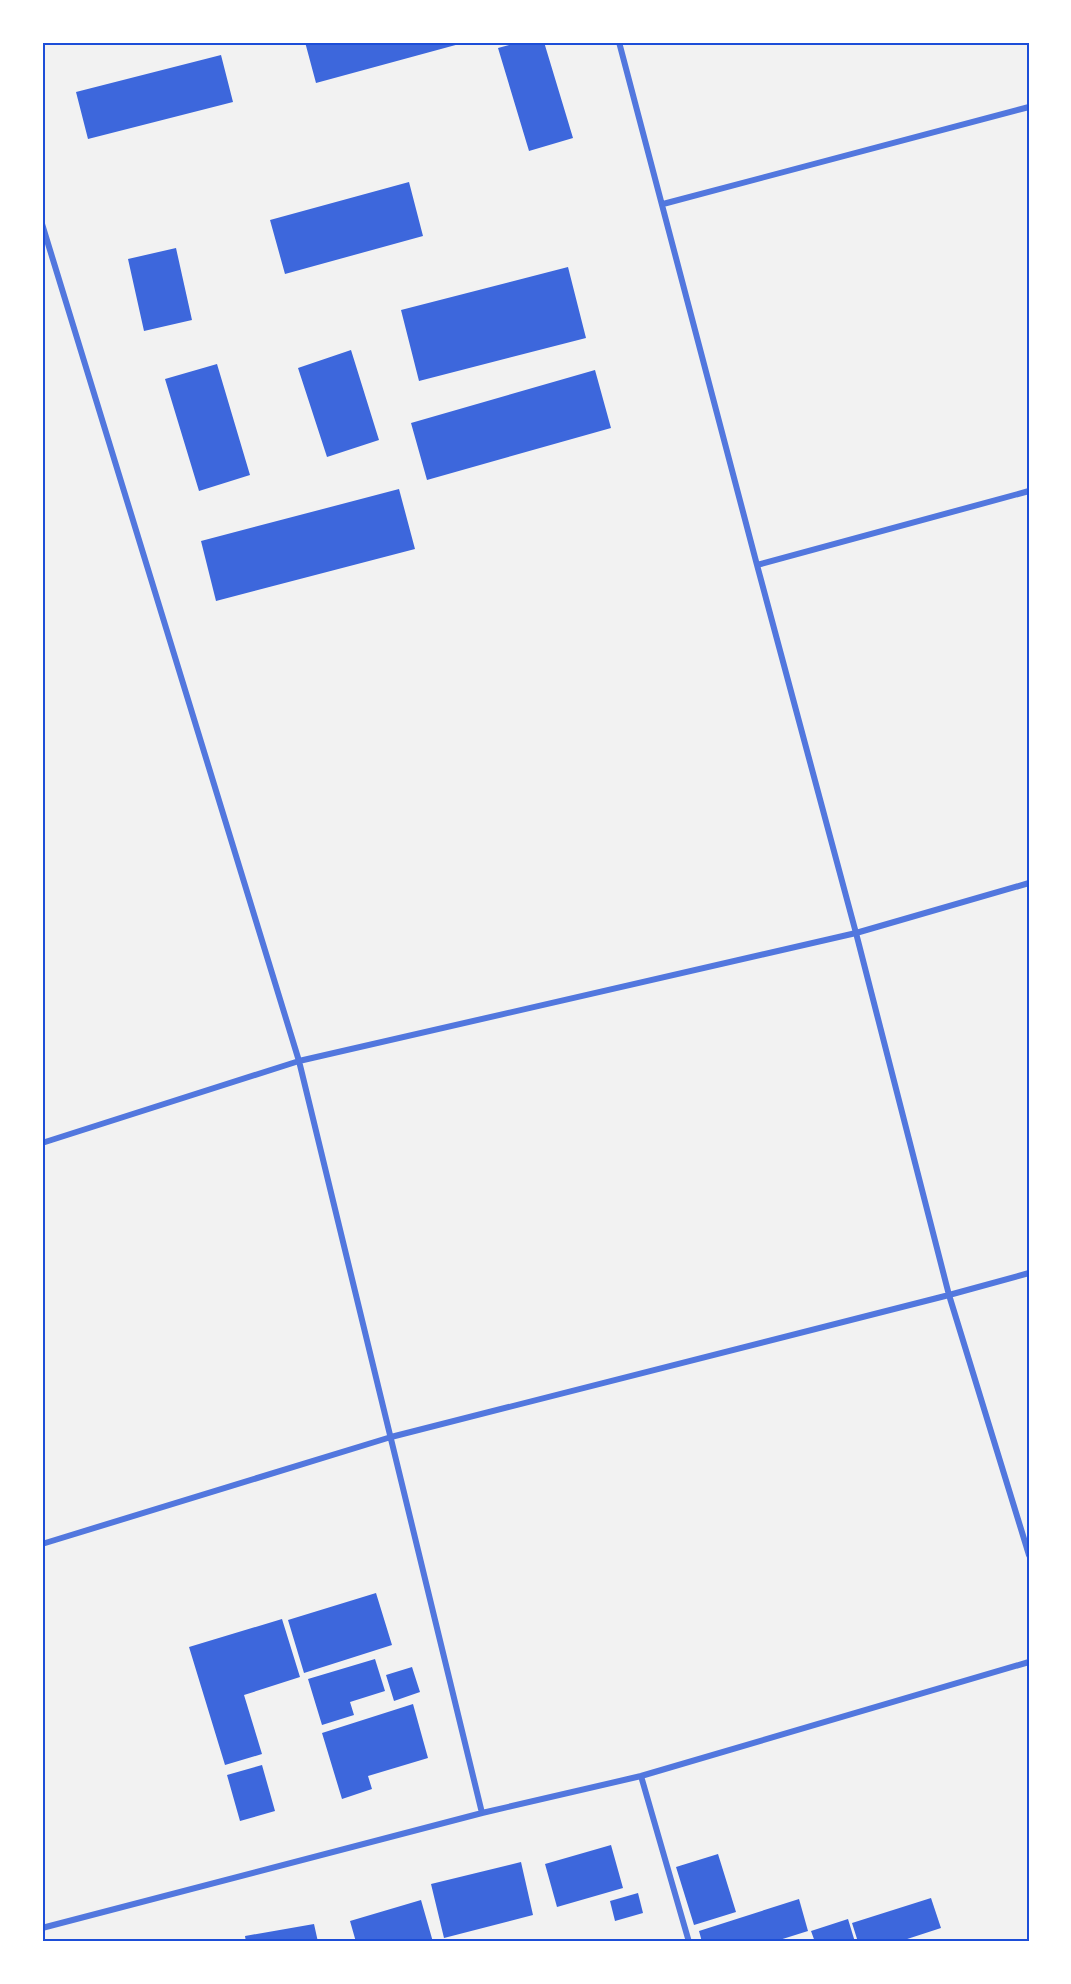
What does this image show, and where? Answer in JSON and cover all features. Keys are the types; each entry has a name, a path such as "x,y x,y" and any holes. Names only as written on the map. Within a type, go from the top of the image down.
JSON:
{"street":[{"path":"619,42 756,565 856,933 949,1295 1029,1555"},
{"path":"663,204 1029,107"},
{"path":"42,224 299,1062 482,1814"},
{"path":"756,565 1029,491"},
{"path":"42,1143 299,1062 856,933 1029,883"},
{"path":"42,1544 391,1437 1029,1273"},
{"path":"42,1928 482,1814 641,1776 1029,1662"},
{"path":"641,1776 689,1942"}],"building":[{"path":"305,42 463,42 463,43 316,83"},
{"path":"520,42 544,42 573,138 529,151 498,48"},
{"path":"221,55 233,102 88,139 76,92"},
{"path":"409,182 423,236 285,274 270,220"},
{"path":"176,248 192,320 144,331 128,259"},
{"path":"568,267 586,338 419,381 401,310"},
{"path":"351,350 379,440 327,457 298,368"},
{"path":"217,364 250,475 199,491 165,379"},
{"path":"595,370 611,428 427,480 411,423"},
{"path":"399,489 415,549 216,601 201,541"},
{"path":"376,1593 392,1645 304,1673 288,1620"},
{"path":"282,1619 300,1677 244,1695 262,1754 225,1765 189,1647"},
{"path":"375,1659 385,1691 350,1702 354,1715 322,1725 308,1679"},
{"path":"412,1667 420,1692 394,1701 386,1675"},
{"path":"413,1704 428,1758 368,1776 372,1789 342,1799 322,1733"},
{"path":"262,1765 275,1811 240,1821 227,1775"},
{"path":"611,1845 623,1888 557,1907 545,1864"},
{"path":"718,1854 736,1912 694,1925 676,1867"},
{"path":"521,1862 533,1915 444,1938 431,1884"},
{"path":"638,1893 643,1913 615,1921 610,1901"},
{"path":"931,1898 941,1928 898,1942 858,1942 852,1923"},
{"path":"799,1899 808,1931 773,1942 702,1942 699,1931"},
{"path":"421,1900 433,1942 356,1942 350,1921"},
{"path":"848,1919 855,1942 815,1942 811,1931"},
{"path":"314,1924 318,1942 246,1942 245,1936"}]}
